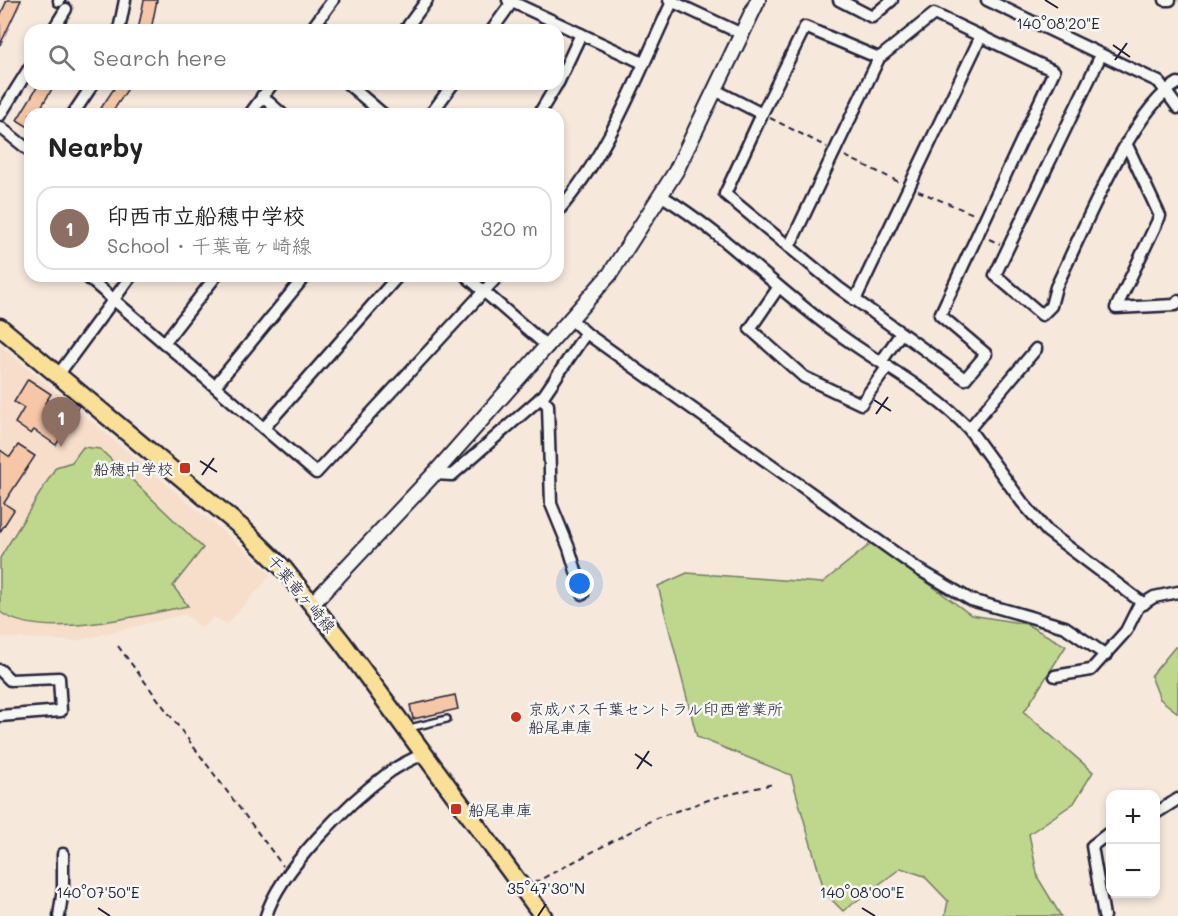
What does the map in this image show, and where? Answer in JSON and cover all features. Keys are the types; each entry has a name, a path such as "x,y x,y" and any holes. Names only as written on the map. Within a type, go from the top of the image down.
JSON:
{"main road":[{"name":"千葉竜ヶ崎線","path":"0,327 242,528 284,569 314,603 543,916"}],"street":[{"path":"120,24 125,0"},
{"path":"315,24 333,0"},
{"path":"409,24 427,0"},
{"path":"564,203 588,173 643,63 671,0 742,34"},
{"path":"314,603 434,474 572,320 610,274 662,196 758,0"},
{"path":"839,0 872,17 892,0"},
{"path":"987,0 1159,82 1167,89 1178,108"},
{"path":"1165,0 1170,0"},
{"path":"496,24 510,1 559,24"},
{"path":"55,24 61,3"},
{"path":"789,247 879,58 934,14 1054,71 940,315 986,354 964,379 855,300 789,247 724,194 805,27 879,58"},
{"path":"564,26 643,63"},
{"path":"564,70 581,34"},
{"path":"855,300 981,36"},
{"path":"1101,55 995,275 1042,315 1051,306 1056,287 1126,143 1167,89 1178,83"},
{"path":"0,116 24,77"},
{"path":"77,108 89,90"},
{"path":"254,108 267,90"},
{"path":"364,90 377,108"},
{"path":"435,108 449,90"},
{"path":"543,108 554,90"},
{"path":"715,90 762,114"},
{"path":"262,96 275,108"},
{"path":"0,127 24,146"},
{"path":"1126,143 1160,216 1116,308 1175,305 1178,301"},
{"path":"662,196 688,212 837,334 949,408 969,429 1022,502 1047,531 1144,604"},
{"path":"93,282 316,473 493,282"},
{"path":"58,375 127,282"},
{"path":"164,343 211,282"},
{"path":"215,386 300,282"},
{"path":"264,428 393,282"},
{"path":"473,282 548,347"},
{"path":"778,288 750,329 804,376 861,404 901,333"},
{"path":"572,320 586,333 918,569 971,600 1065,627 1106,654"},
{"path":"434,474 452,475 540,398 566,365 586,333"},
{"path":"969,429 1036,349"},
{"path":"540,398 548,405 551,504 569,548 583,594"},
{"path":"1055,676 1091,670 1126,631 1138,608 1154,597 1178,592"},
{"path":"0,670 10,680 59,678 61,711 0,716"},
{"path":"266,916 288,873 309,848 388,772 423,754"},
{"path":"1160,810 1178,799"},
{"path":"1104,916 1092,846 1106,835"},
{"path":"59,916 63,890 63,854"}],"lane":[{"path":"405,729 447,719"}],"path":[{"path":"762,114 909,187 950,206 985,218"},
{"path":"978,234 1008,248"},
{"path":"118,646 288,873"},
{"path":"524,889 558,868 656,818 714,798 773,784"}],"shaded area":[{"path":"0,345 245,550 271,575 227,624 214,617 202,628 185,614 76,641 0,637"}],"green space":[{"path":"83,447 100,449 203,548 173,586 188,606 118,620 65,626 18,621 0,612 0,558 56,467 72,462"},
{"path":"873,542 971,615 1026,624 1066,646 1024,712 1093,772 1074,803 1029,834 1038,878 1061,916 945,916 948,901 924,876 901,868 843,911 825,893 791,775 697,737 658,586 687,573 822,583"},
{"path":"1175,647 1178,647 1178,713 1160,699 1151,676"}],"building":[{"path":"7,0 21,0 0,45 0,16"},
{"path":"144,0 157,0 152,24 139,24"},
{"path":"35,90 51,90 41,108 24,108"},
{"path":"113,90 127,90 115,108 101,108"},
{"path":"24,109 24,124 17,120"},
{"path":"28,379 51,394 45,403 59,412 70,399 79,406 69,418 72,420 56,445 34,430 31,434 15,423 24,408 14,402"},
{"path":"18,445 35,456 4,503 14,510 0,532 0,450 10,457"},
{"path":"455,695 458,709 413,719 410,705"}],"place":[{"name":"印西市立船穂中学校","path":"61,447"},
{"name":"船穂中学校","path":"185,468"},
{"name":"京成バス千葉セントラル印西営業所 船尾車庫","path":"516,717"},
{"name":"船尾車庫","path":"456,809"}]}
